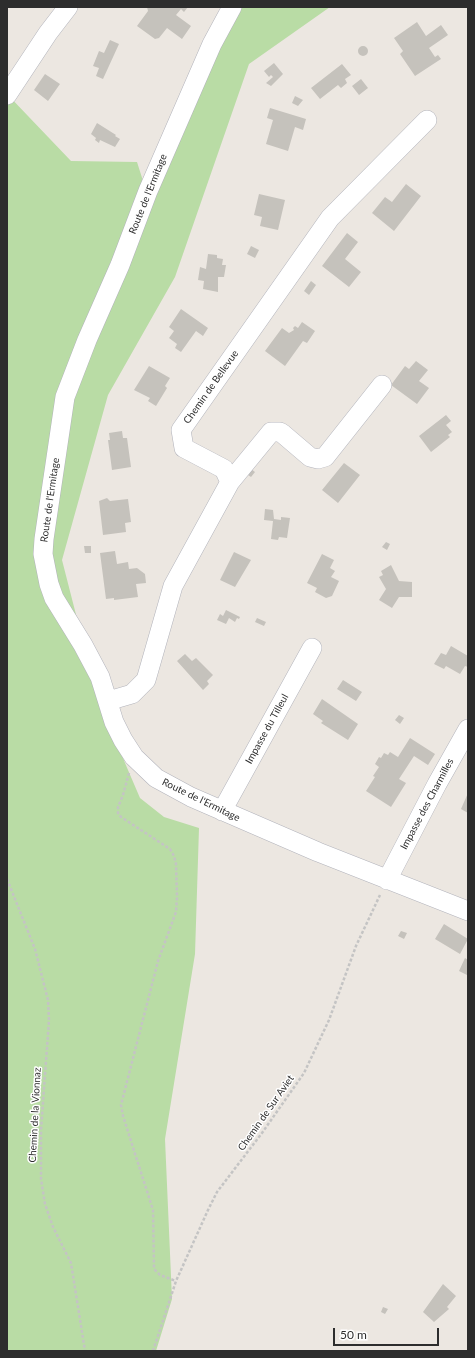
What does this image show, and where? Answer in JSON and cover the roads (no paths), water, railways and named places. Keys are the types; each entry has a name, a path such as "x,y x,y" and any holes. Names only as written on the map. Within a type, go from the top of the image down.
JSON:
{"street":[{"path":"7,95 48,33 68,7"},
{"name":"Route de l'Ermitage","path":"232,7 212,44 148,191 120,265 71,379 61,417 44,539 45,569 54,598 95,666 118,731 134,757 148,771 165,783 226,812 318,852 468,911"},
{"name":"Chemin de Bellevue","path":"230,482 224,469 184,448 181,430 330,218 427,120"},
{"path":"108,701 132,694 146,680 173,586 230,482 271,432 276,431 283,434 310,456 318,459 325,457 382,385"},
{"path":"226,812 314,656"},
{"name":"Impasse des Charmilles","path":"387,880 437,784 468,729"}]}
